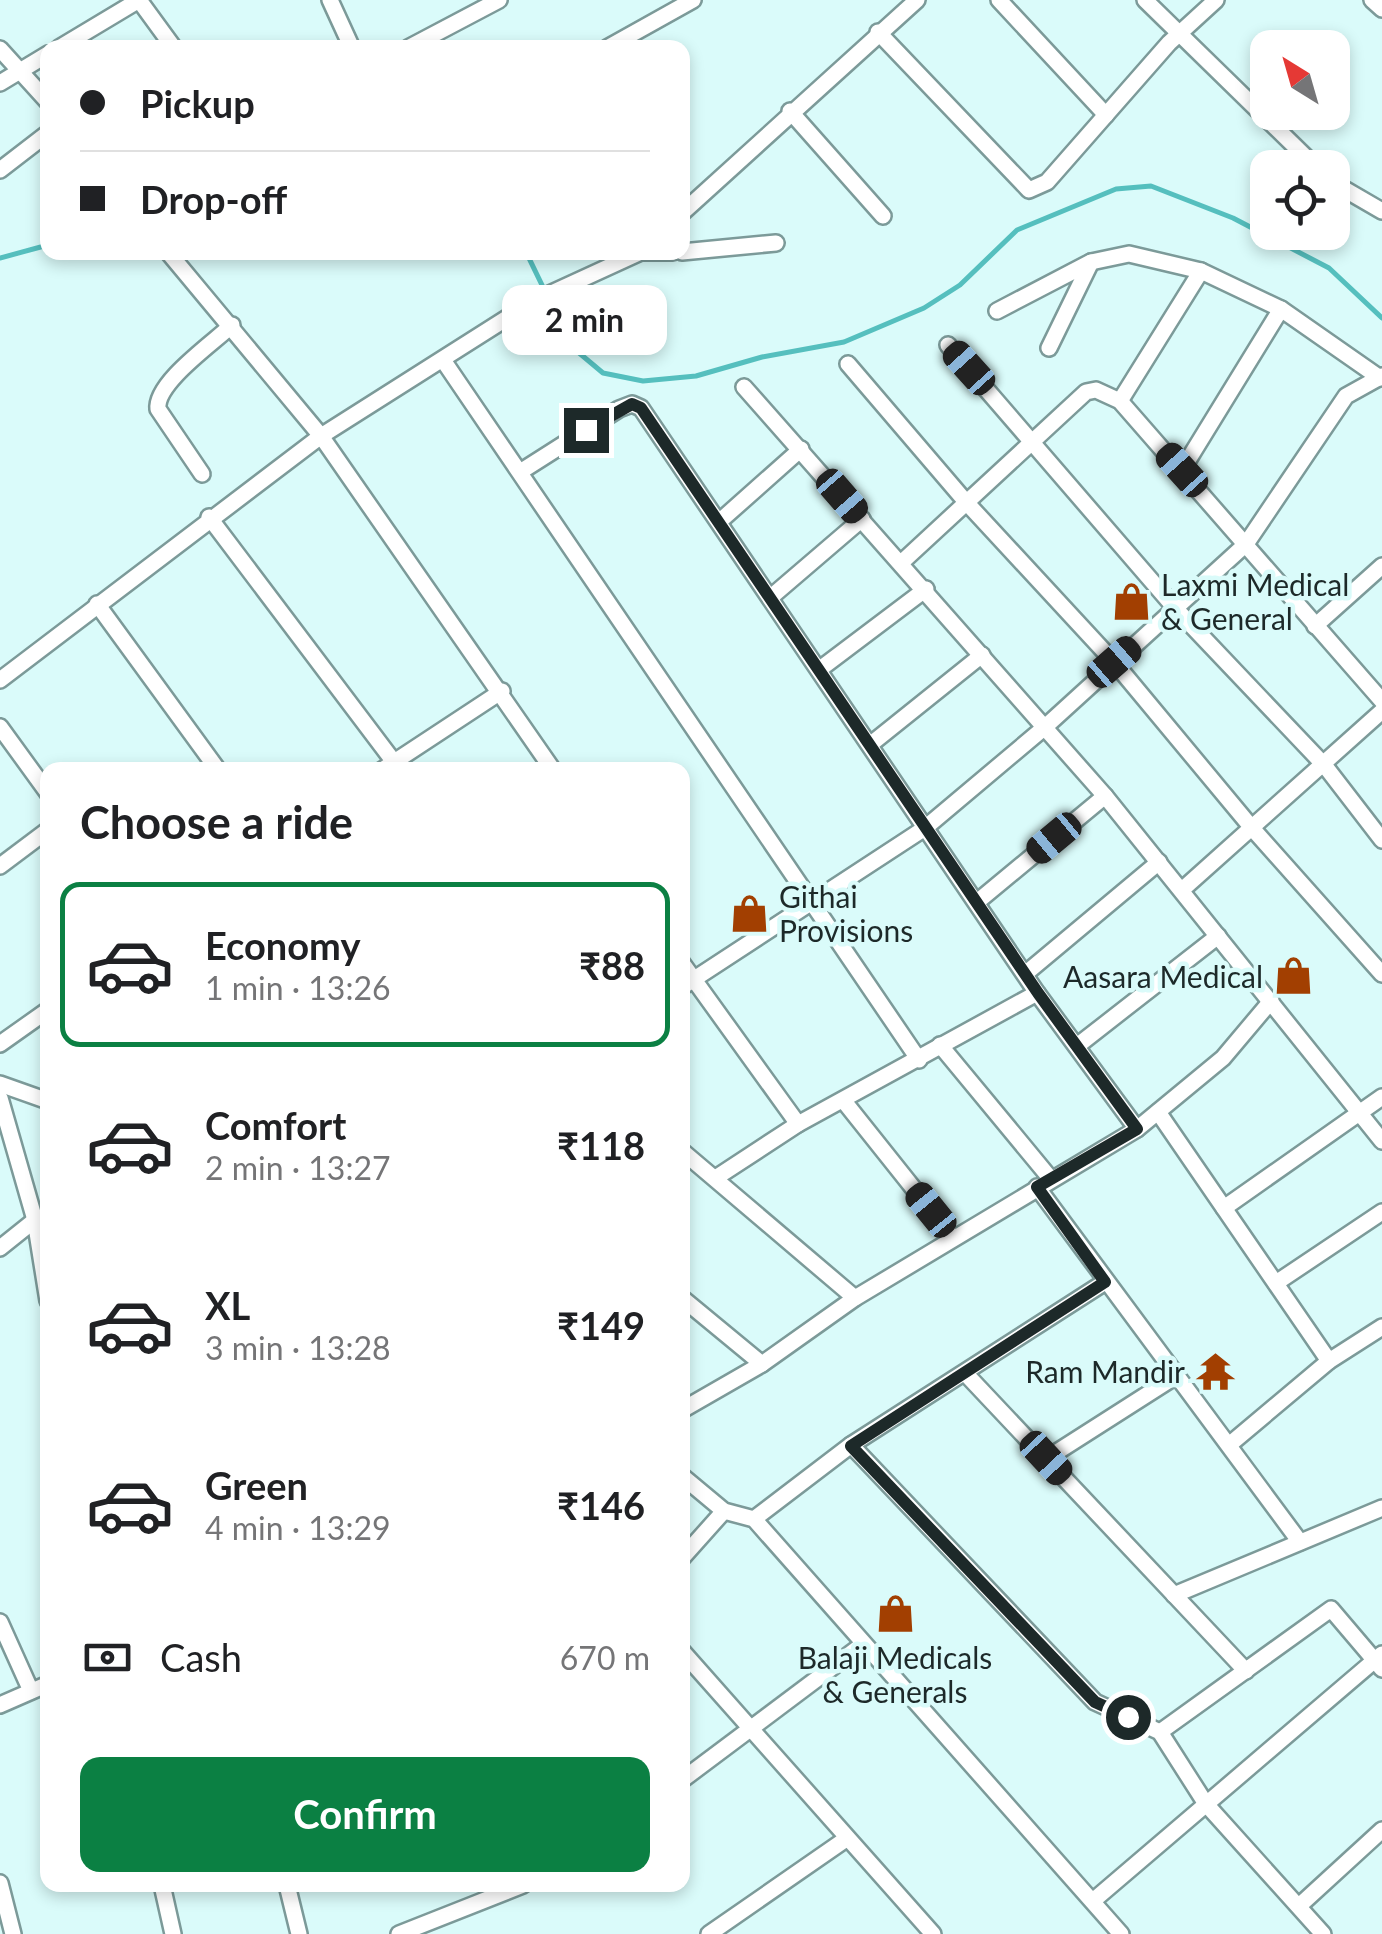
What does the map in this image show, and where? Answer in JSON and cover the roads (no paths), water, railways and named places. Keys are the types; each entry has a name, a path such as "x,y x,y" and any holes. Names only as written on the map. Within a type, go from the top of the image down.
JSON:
{"street":[{"path":"72,40 139,0 168,40"},
{"path":"330,0 348,40"},
{"path":"423,40 498,0"},
{"path":"621,40 692,0"},
{"path":"690,206 917,0"},
{"path":"999,0 1106,115"},
{"path":"1145,0 1298,150"},
{"path":"878,32 1029,190 1047,182 1178,35 1216,0"},
{"path":"1372,0 1382,10"},
{"path":"0,49 40,93"},
{"path":"0,84 40,59"},
{"path":"790,112 883,216"},
{"path":"0,170 40,138"},
{"path":"1350,192 1382,211"},
{"path":"690,251 776,243"},
{"path":"690,982 925,828 1044,727 1246,544 1346,396 1381,377 1280,309 1201,271 1130,254 1091,262 997,311"},
{"path":"174,260 321,436 502,690 548,762"},
{"path":"0,680 209,517 321,436 534,301 624,260"},
{"path":"1049,348 1091,262"},
{"path":"1120,401 1201,271"},
{"path":"1182,470 1280,309"},
{"path":"202,474 158,408 157,400 166,385 232,325"},
{"path":"948,345 1176,608 1325,766 1382,840"},
{"path":"443,360 919,1060"},
{"path":"848,364 966,502 1114,662 1252,828 1382,974"},
{"path":"744,387 1106,796 1382,1141"},
{"path":"901,563 1032,439 1086,392 1096,390 1120,401 1382,701"},
{"path":"520,472 632,404 641,408 1038,993 1137,1129"},
{"path":"720,521 801,449"},
{"path":"209,517 388,762"},
{"path":"770,597 862,519"},
{"path":"1315,626 1382,567"},
{"path":"820,669 926,589"},
{"path":"97,604 212,762"},
{"path":"871,744 982,655"},
{"path":"399,762 502,690"},
{"path":"1183,889 1382,711"},
{"path":"0,727 40,782"},
{"path":"976,902 1106,796"},
{"path":"0,866 40,836"},
{"path":"1025,974 1159,862"},
{"path":"1077,1046 1218,936"},
{"path":"690,986 798,1124"},
{"path":"717,1177 798,1124 1038,993"},
{"path":"690,1405 762,1364 855,1298 1137,1129 1223,1058 1271,1001"},
{"path":"0,1044 40,1016"},
{"path":"940,1045 1043,1182 1105,1282 1300,1542"},
{"path":"0,1084 40,1098"},
{"path":"1224,1208 1382,1097"},
{"path":"0,1098 40,1219"},
{"path":"842,1100 953,1238"},
{"path":"1158,1112 1330,1361"},
{"path":"690,1157 855,1298"},
{"path":"1276,1283 1382,1212"},
{"path":"0,1248 40,1223"},
{"path":"754,1518 851,1446 1105,1282"},
{"path":"690,1305 762,1364"},
{"path":"1229,1445 1330,1361 1382,1327"},
{"path":"965,1373 1246,1670"},
{"path":"1046,1458 1176,1376"},
{"path":"851,1446 1095,1702 1160,1732 1206,1804 1323,1934"},
{"path":"690,1482 724,1510 754,1518 1120,1934"},
{"path":"1174,1595 1382,1508"},
{"path":"690,1549 724,1510"},
{"path":"1094,1900 1379,1660 1331,1609 1160,1732"},
{"path":"0,1622 31,1690"},
{"path":"690,1774 862,1644"},
{"path":"690,1660 755,1728 846,1840 928,1932"},
{"path":"0,1706 40,1687"},
{"path":"1299,1906 1382,1830"},
{"path":"709,1934 846,1840"},
{"path":"0,1883 12,1934"},
{"path":"164,1892 173,1934"},
{"path":"289,1892 299,1934"},
{"path":"399,1934 505,1892"}],"waterway":[{"path":"530,260 572,347 603,373 643,381 696,376 762,357 844,342 924,308 960,285 1017,230 1116,189 1151,186 1233,218 1329,268 1382,318"},
{"path":"0,258 40,247"}],"place":[{"name":"Laxmi Medical & General","path":"1131,601"},
{"name":"Githai Provisions","path":"749,913"},
{"name":"Aasara Medical","path":"1293,976"},
{"name":"Ram Mandir","path":"1215,1371"},
{"name":"Balaji Medicals & Generals","path":"895,1613"}]}
